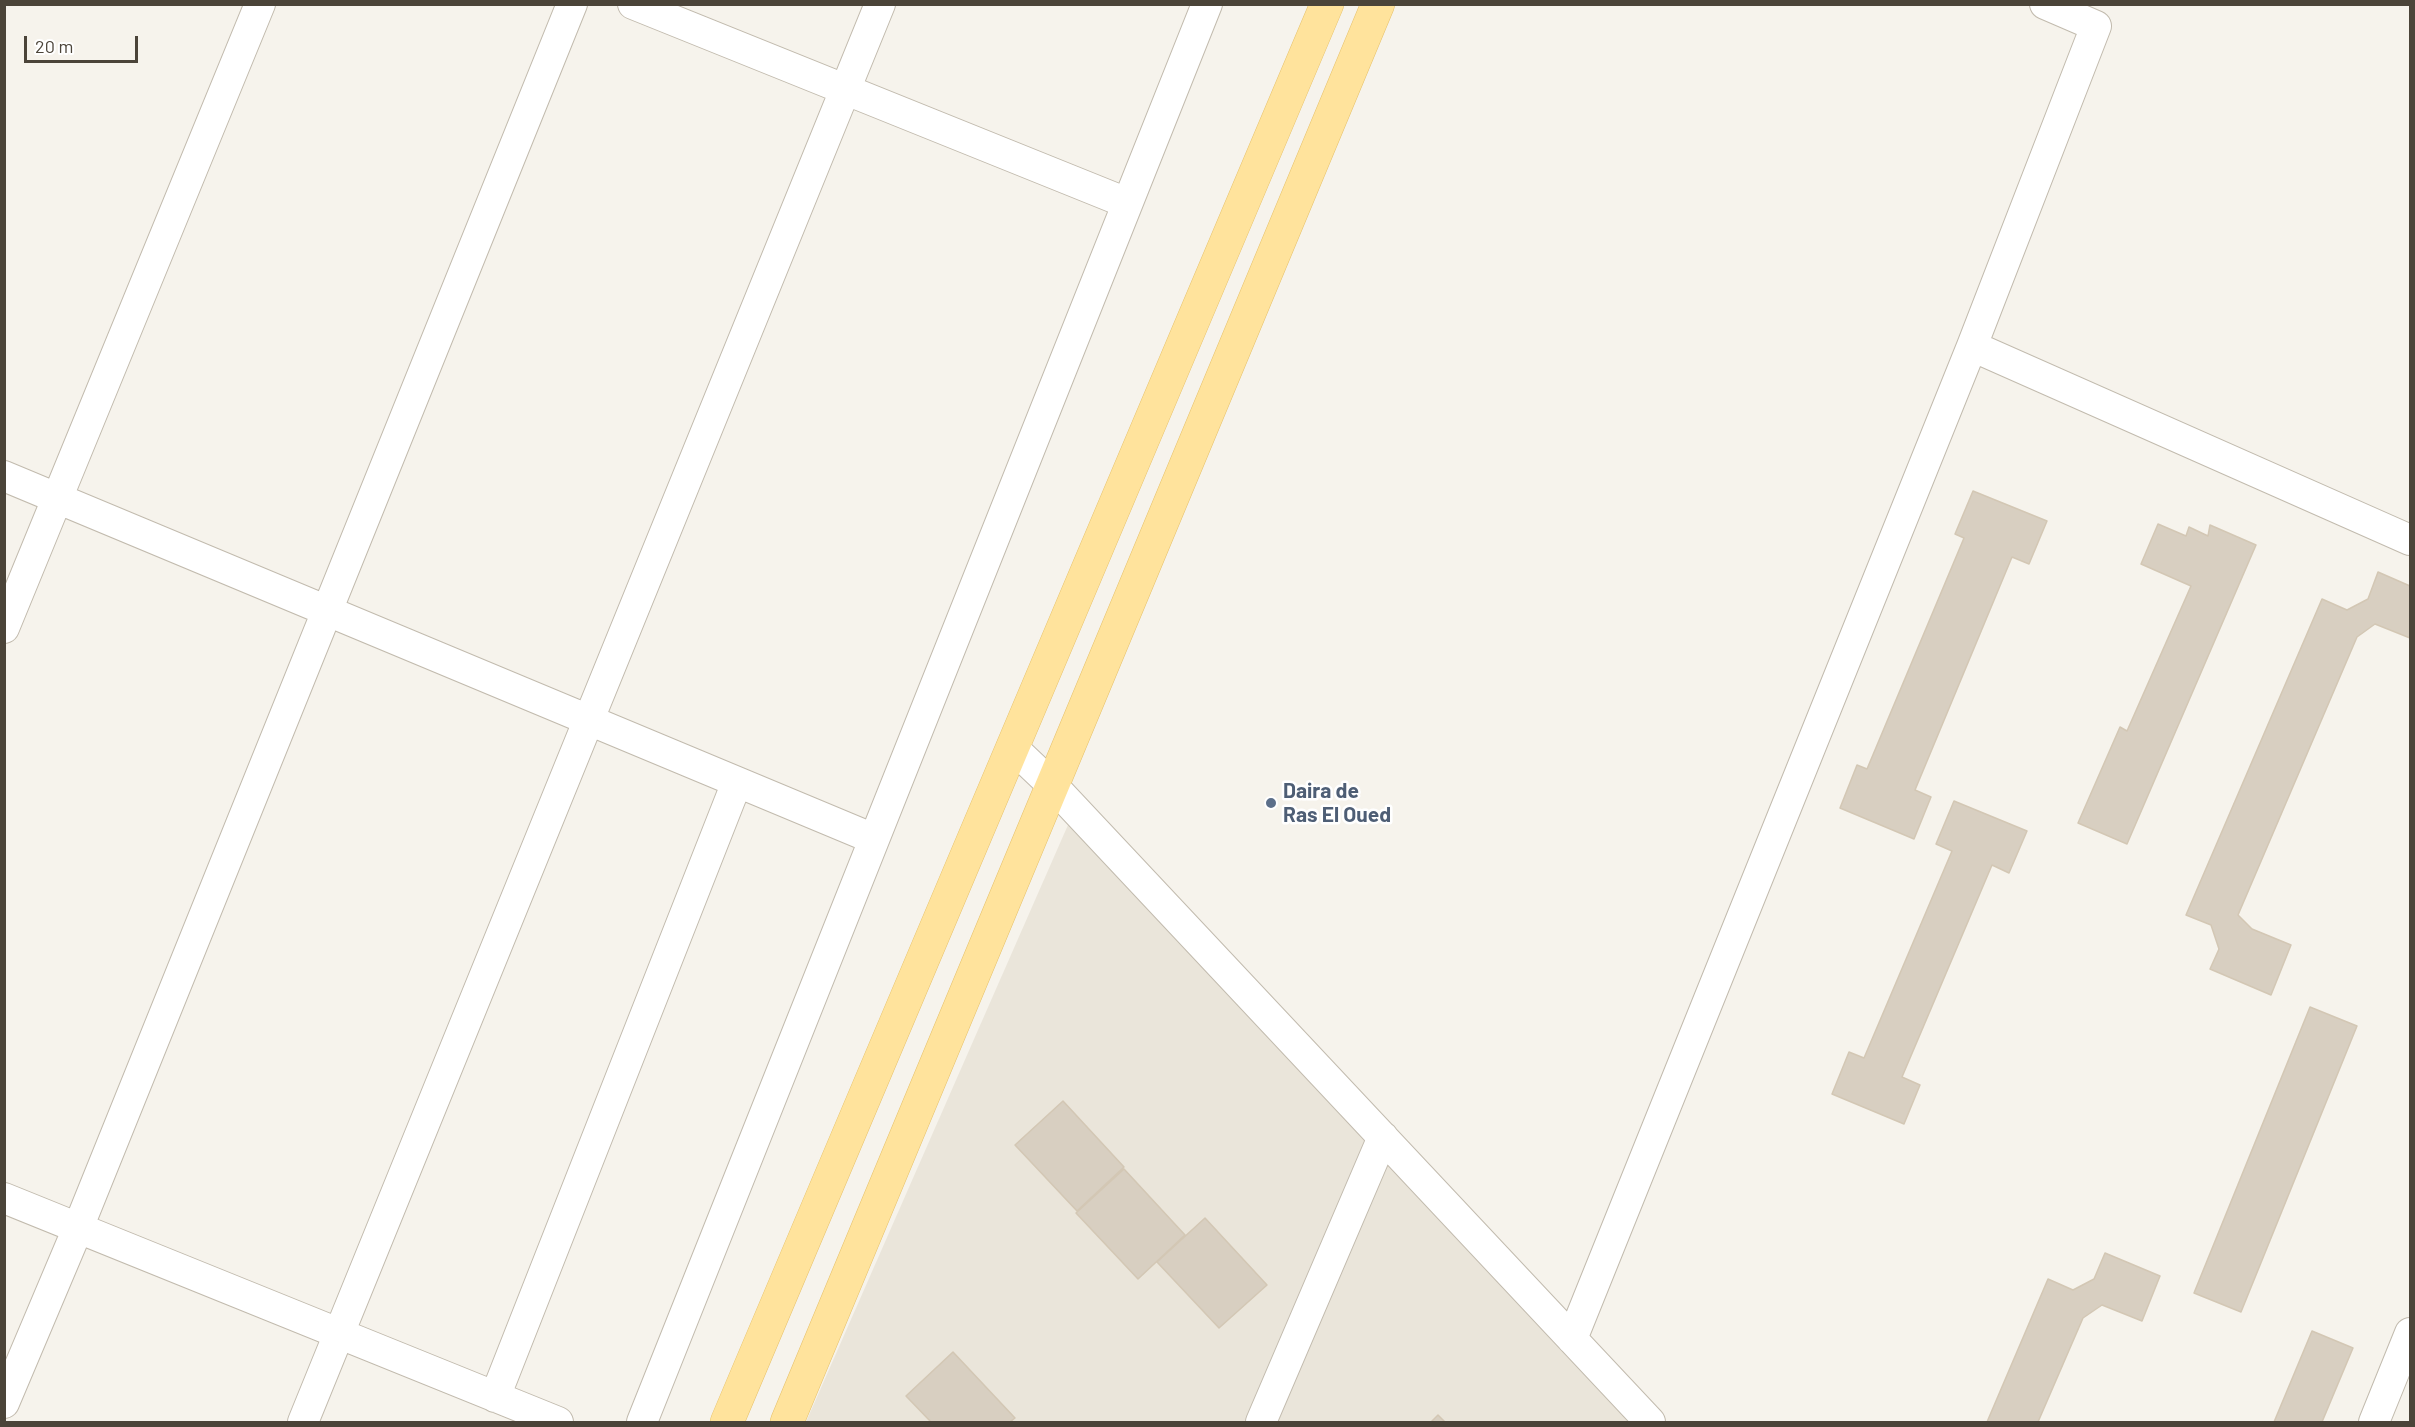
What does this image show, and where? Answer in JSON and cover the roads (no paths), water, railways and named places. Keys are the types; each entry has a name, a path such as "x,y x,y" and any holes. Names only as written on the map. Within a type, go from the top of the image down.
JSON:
{"main road":[{"path":"727,1422 1327,4"},
{"path":"787,1422 1378,4"}],"street":[{"path":"4,628 260,4"},
{"path":"4,1403 78,1228 572,4"},
{"path":"633,4 1128,203"},
{"path":"303,1422 880,4"},
{"path":"642,1422 1206,4"},
{"path":"1572,1339 1972,346 2096,26 2046,4"},
{"path":"1972,346 2410,540"},
{"path":"4,476 874,839"},
{"path":"1012,747 1053,786 1383,1137 1572,1339 1641,1419"},
{"path":"495,1397 737,782"},
{"path":"1261,1422 1383,1137"},
{"path":"4,1198 558,1422"},
{"path":"2374,1422 2410,1333"}],"place":[{"name":"Daira de Ras El Oued","path":"1271,803"}]}
